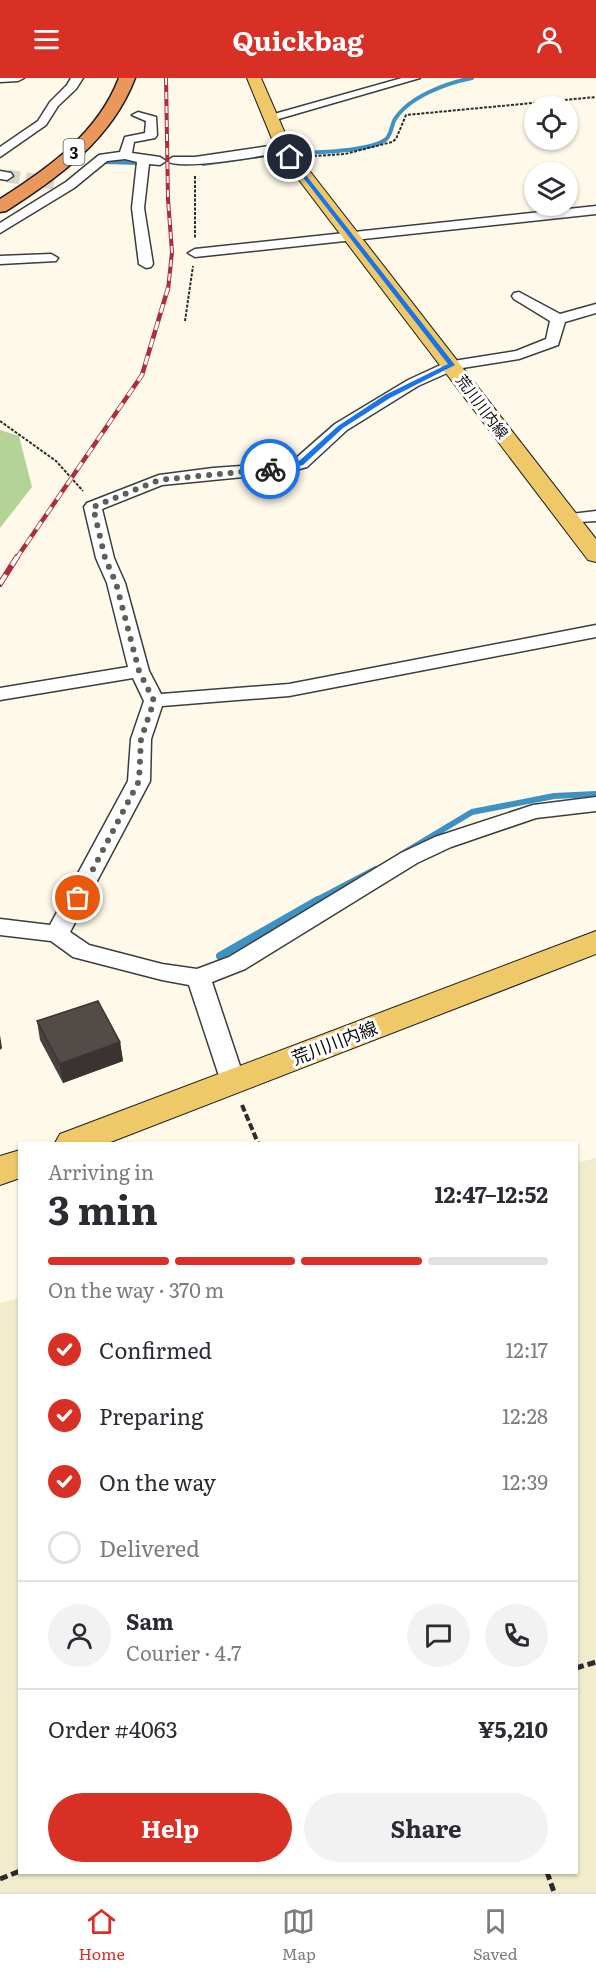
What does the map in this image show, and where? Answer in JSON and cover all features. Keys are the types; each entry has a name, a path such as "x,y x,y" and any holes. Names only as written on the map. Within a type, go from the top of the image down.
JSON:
{"highway":[{"name":"3","path":"0,194 36,170 83,126 98,107 111,78"},
{"name":"3","path":"0,207 51,173 77,150 113,108 127,78"}],"main road":[{"name":"荒川川内線","path":"254,78 286,153 452,365 596,555"},
{"name":"荒川川内線","path":"75,1142 596,942"},
{"path":"0,1171 18,1164"}],"street":[{"path":"0,79 18,78"},
{"path":"0,153 42,123 54,104 72,87 77,78"},
{"path":"271,118 414,78"},
{"path":"125,155 129,140 151,135 152,119 138,115"},
{"path":"173,161 286,153"},
{"path":"0,229 70,185 102,158 125,155 143,160 160,161"},
{"path":"143,160 138,208 146,264"},
{"path":"54,183 70,185"},
{"path":"578,211 594,216"},
{"path":"195,254 542,216 554,228"},
{"path":"0,260 51,258"},
{"path":"519,296 558,319 596,308"},
{"path":"57,934 139,781 141,739 154,701 139,671 116,583 105,558 93,507 159,480 213,473 285,468 301,463 350,421 387,397 452,365 533,351 553,342 558,319"},
{"path":"569,519 596,516"},
{"path":"154,701 289,690 596,631"},
{"path":"0,694 139,671"},
{"path":"0,927 57,934 81,951 162,972 199,978 237,963 410,858 443,842 532,812 596,804"},
{"path":"199,978 232,1081"}],"path":[{"path":"286,153 345,154 392,142 396,139 406,115 596,96"},
{"path":"0,421 40,447 73,475 93,507"},
{"path":"232,1081 258,1142"},
{"path":"578,1667 596,1662"},
{"path":"0,1879 18,1872"},
{"path":"548,1874 554,1892"}],"shaded area":[{"path":"596,1158 596,1892 0,1892 0,1303 18,1298 18,1874 578,1874 578,1162"}],"green space":[{"path":"0,430 19,436 32,487 0,528"}],"building":[{"path":"98,1001 120,1042 60,1064 37,1021"}],"waterway":[{"path":"303,153 346,150 378,144 387,138 395,119 419,97 452,83 472,78"},
{"path":"203,164 274,154"},
{"path":"104,162 139,163"},
{"path":"402,854 472,812 554,796 596,794"},
{"path":"315,901 376,869"},
{"path":"220,956 318,900"}],"tunnel":[{"path":"7,176 54,183"}],"railway":[{"path":"166,78 168,199 172,252 168,290"},
{"path":"16,559 142,375 168,288"},
{"path":"0,584 17,557"}],"way so far":[{"path":"78,898 139,781 141,739 154,701 139,671 116,583 105,558 93,507 159,480 270,469"}],"route":[{"path":"270,469 285,468 301,463 340,427 387,397 452,365 290,157"}]}
